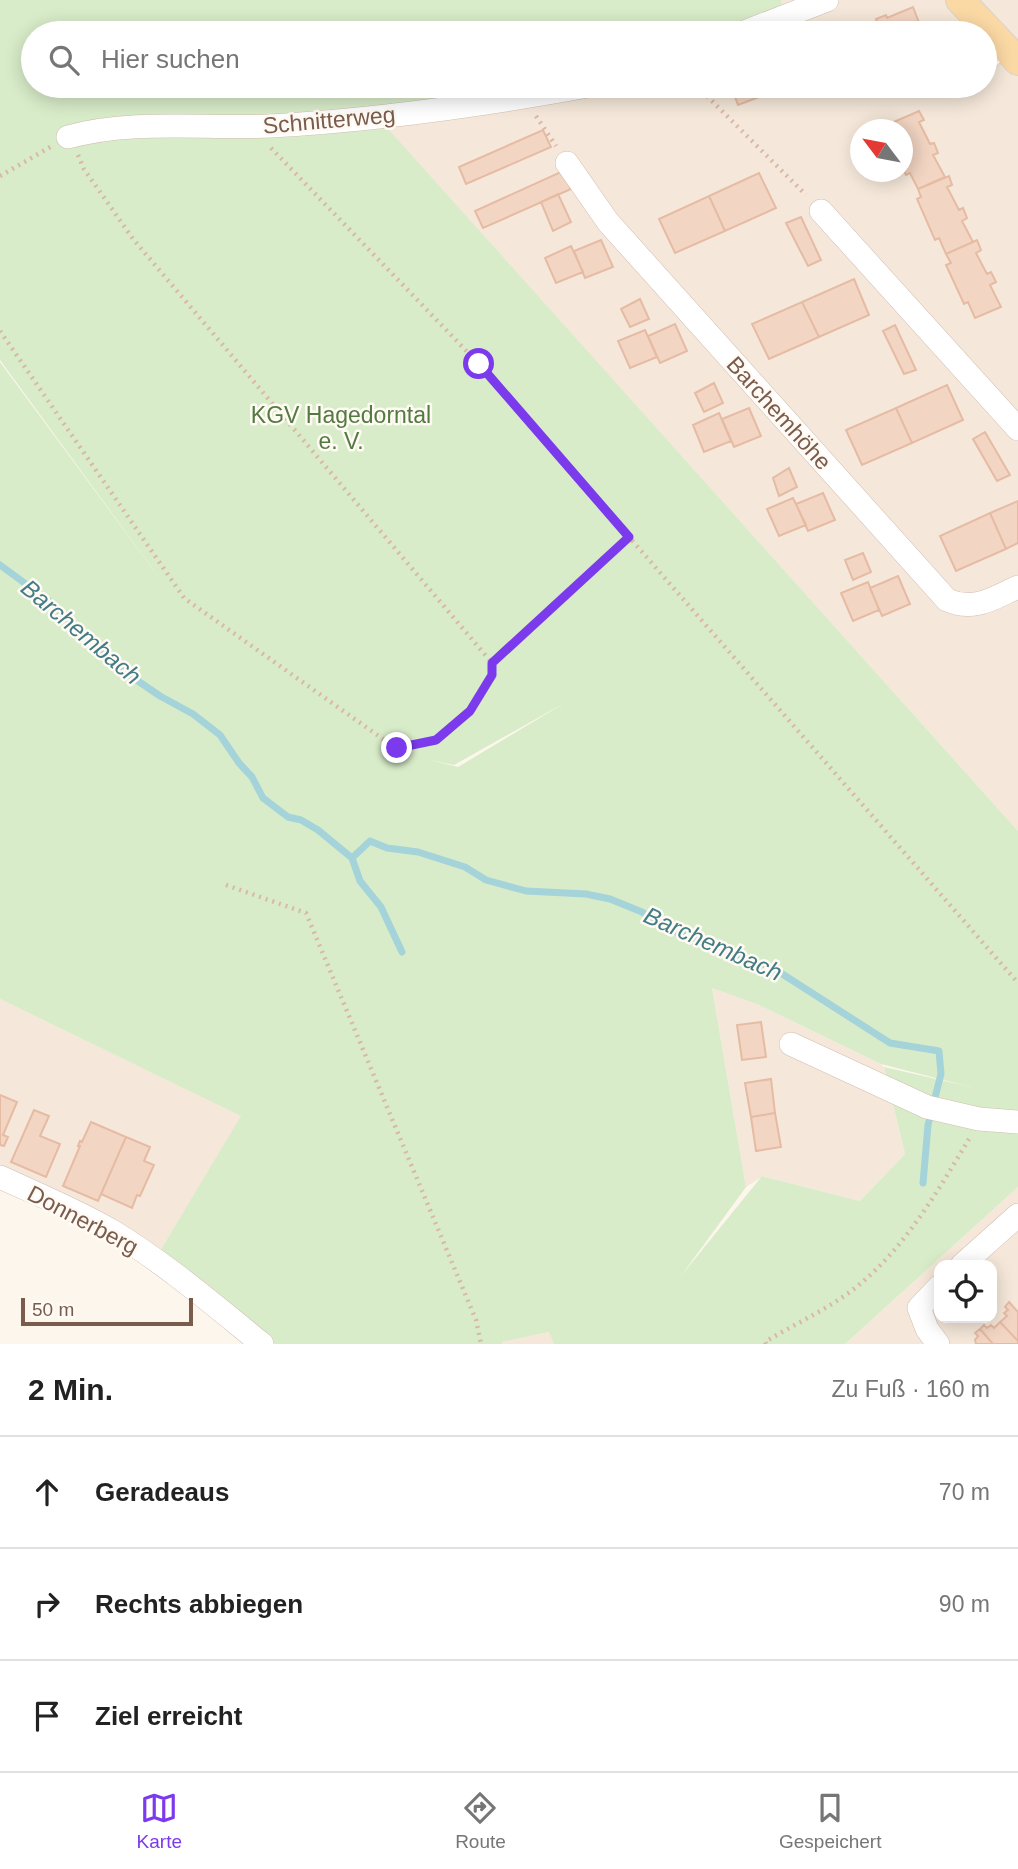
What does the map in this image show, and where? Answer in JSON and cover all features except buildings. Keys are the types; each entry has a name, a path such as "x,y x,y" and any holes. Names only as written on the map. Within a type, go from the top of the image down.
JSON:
{"main road":[{"path":"960,0 976,21"}],"street":[{"path":"773,21 827,0"},
{"name":"Schnitterweg","path":"68,137 89,131 117,128 251,127 352,121 517,98"},
{"name":"Barchemhöhe","path":"568,163 608,222 947,600 961,606 975,605 1018,587"},
{"path":"821,211 1018,429"},
{"path":"790,1044 927,1107 979,1119 1018,1122"},
{"name":"Donnerberg","path":"0,1177 84,1215 145,1252 262,1344"},
{"path":"968,1260 1018,1215"},
{"path":"934,1292 919,1308 927,1329 938,1344"}],"path":[{"path":"525,98 568,163"},
{"path":"709,98 821,211"},
{"path":"251,127 479,364 1018,983"},
{"path":"0,176 68,137 84,169 133,239 492,663 492,675 470,711 436,740 397,748 184,598 0,331"},
{"path":"492,663 629,537"},
{"path":"226,885 306,913 476,1320 481,1344"},
{"path":"764,1343 839,1299 882,1264 925,1206 979,1119"}],"shaded area":[{"path":"781,0 1018,0 1018,831 380,121 492,98 997,98 997,21 741,21 782,7"},
{"path":"712,988 759,1005 884,1067 905,1154 860,1201 763,1176 746,1187"},
{"path":"0,999 242,1116 157,1256 0,1177"},
{"path":"1018,1187 1018,1344 845,1344 934,1263 934,1323 997,1323 997,1260 938,1260"},
{"path":"550,1332 554,1344 501,1342"}],"green space":[{"name":"KGV Hagedorntal e. V.","path":"0,0 781,0 782,7 741,21 21,21 21,98 493,98 381,121 1018,831 1018,1187 938,1260 934,1260 934,1263 845,1344 554,1344 549,1332 502,1344 261,1344 157,1256 241,1116 0,999 0,362 174,598 0,360","holes":["566,702 458,767 430,760 454,765","712,988 759,1005 881,1064 971,1087 884,1067 905,1154 860,1201 762,1176 681,1276 746,1187"]}],"waterway":[{"name":"Barchembach","path":"0,565 49,601 110,662 160,696 193,714 220,735 252,777 263,798 288,817 301,820 318,830 352,858 370,841 387,848 418,852 465,867 486,880 526,891 586,894 610,899 642,912 666,928 773,968 890,1043 939,1051 941,1074 928,1125 923,1183"},
{"name":"Barchembach","path":"352,858 360,881 381,907 402,952"}],"route":[{"path":"397,748 436,740 470,711 492,675 492,663 629,537 479,364"}]}
